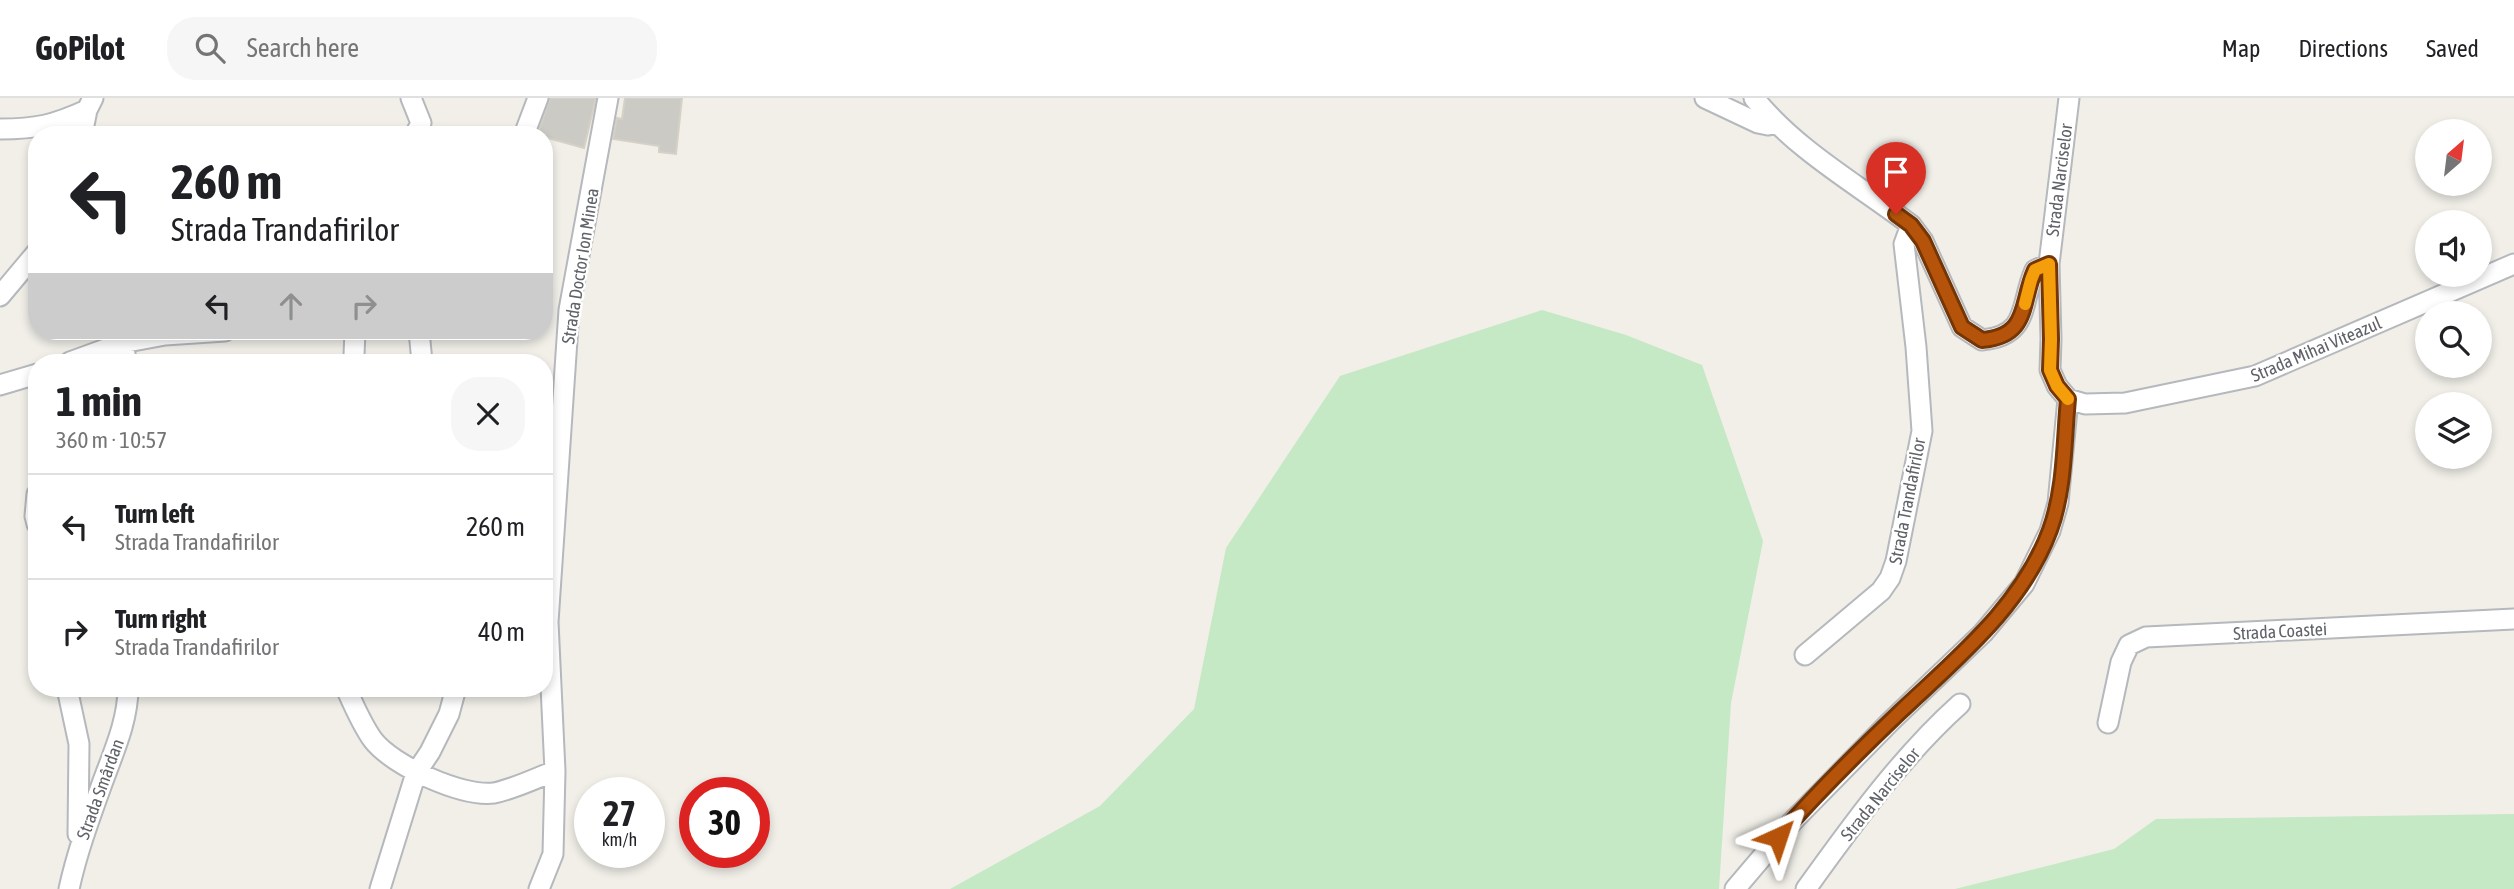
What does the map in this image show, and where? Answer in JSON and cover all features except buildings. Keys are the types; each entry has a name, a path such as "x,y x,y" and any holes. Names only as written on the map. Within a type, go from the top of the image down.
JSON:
{"street":[{"path":"411,98 421,123 420,126"},
{"path":"527,126 538,98"},
{"name":"Strada Doctor Ion Minea","path":"553,548 569,310 608,98"},
{"path":"1705,98 1758,123 1774,123"},
{"path":"1754,98 1774,123 1796,142 1911,225 1923,241 1962,327 1982,340 2007,334 2016,326 2024,310 2035,270 2049,264"},
{"name":"Strada Narciselor","path":"2068,399 2057,386 2050,370 2049,264 2069,98"},
{"path":"45,126 56,124 90,104"},
{"path":"84,126 90,104"},
{"path":"0,129 28,129"},
{"name":"Strada Trandafirilor","path":"1804,655 1881,591 1896,562 1922,431 1904,244 1911,225"},
{"path":"0,296 28,262"},
{"name":"Strada Mihai Viteazul","path":"2068,399 2085,404 2125,403 2255,376 2514,264"},
{"path":"92,354 138,340"},
{"path":"122,343 125,354"},
{"path":"0,385 28,382"},
{"path":"1735,889 1791,822 1983,633 2024,584 2050,531 2058,503 2068,399"},
{"name":"Strada Coastei","path":"2108,723 2121,662 2129,645 2146,637 2514,619"},
{"path":"69,697 79,744 78,849"},
{"name":"Strada Smârdan","path":"69,889 78,849 120,733 128,697"},
{"path":"351,697 374,742 398,764 454,787 493,793 555,771"},
{"path":"380,889 416,773 449,714 454,697"},
{"name":"Strada Doctor Ion Minea","path":"539,889 553,854 555,771 552,697"},
{"name":"Strada Narciselor","path":"1806,889 1875,798 1937,724 1960,704"}],"green space":[{"path":"1542,310 1626,335 1702,365 1763,541 1731,703 1719,889 950,889 1100,806 1194,709 1226,548 1340,376"},
{"path":"2514,814 2514,889 1955,889 2114,849 2156,819"}],"slow traffic":[{"path":"2025,304 2035,270 2049,264 2050,370 2057,386 2068,399"}],"route":[{"path":"1778,837 1890,722 1983,633 2024,584 2050,531 2058,503 2068,399 2057,386 2050,370 2049,264 2035,270 2024,310 2016,326 2007,334 1982,340 1962,327 1923,241 1911,225 1896,214"}]}
